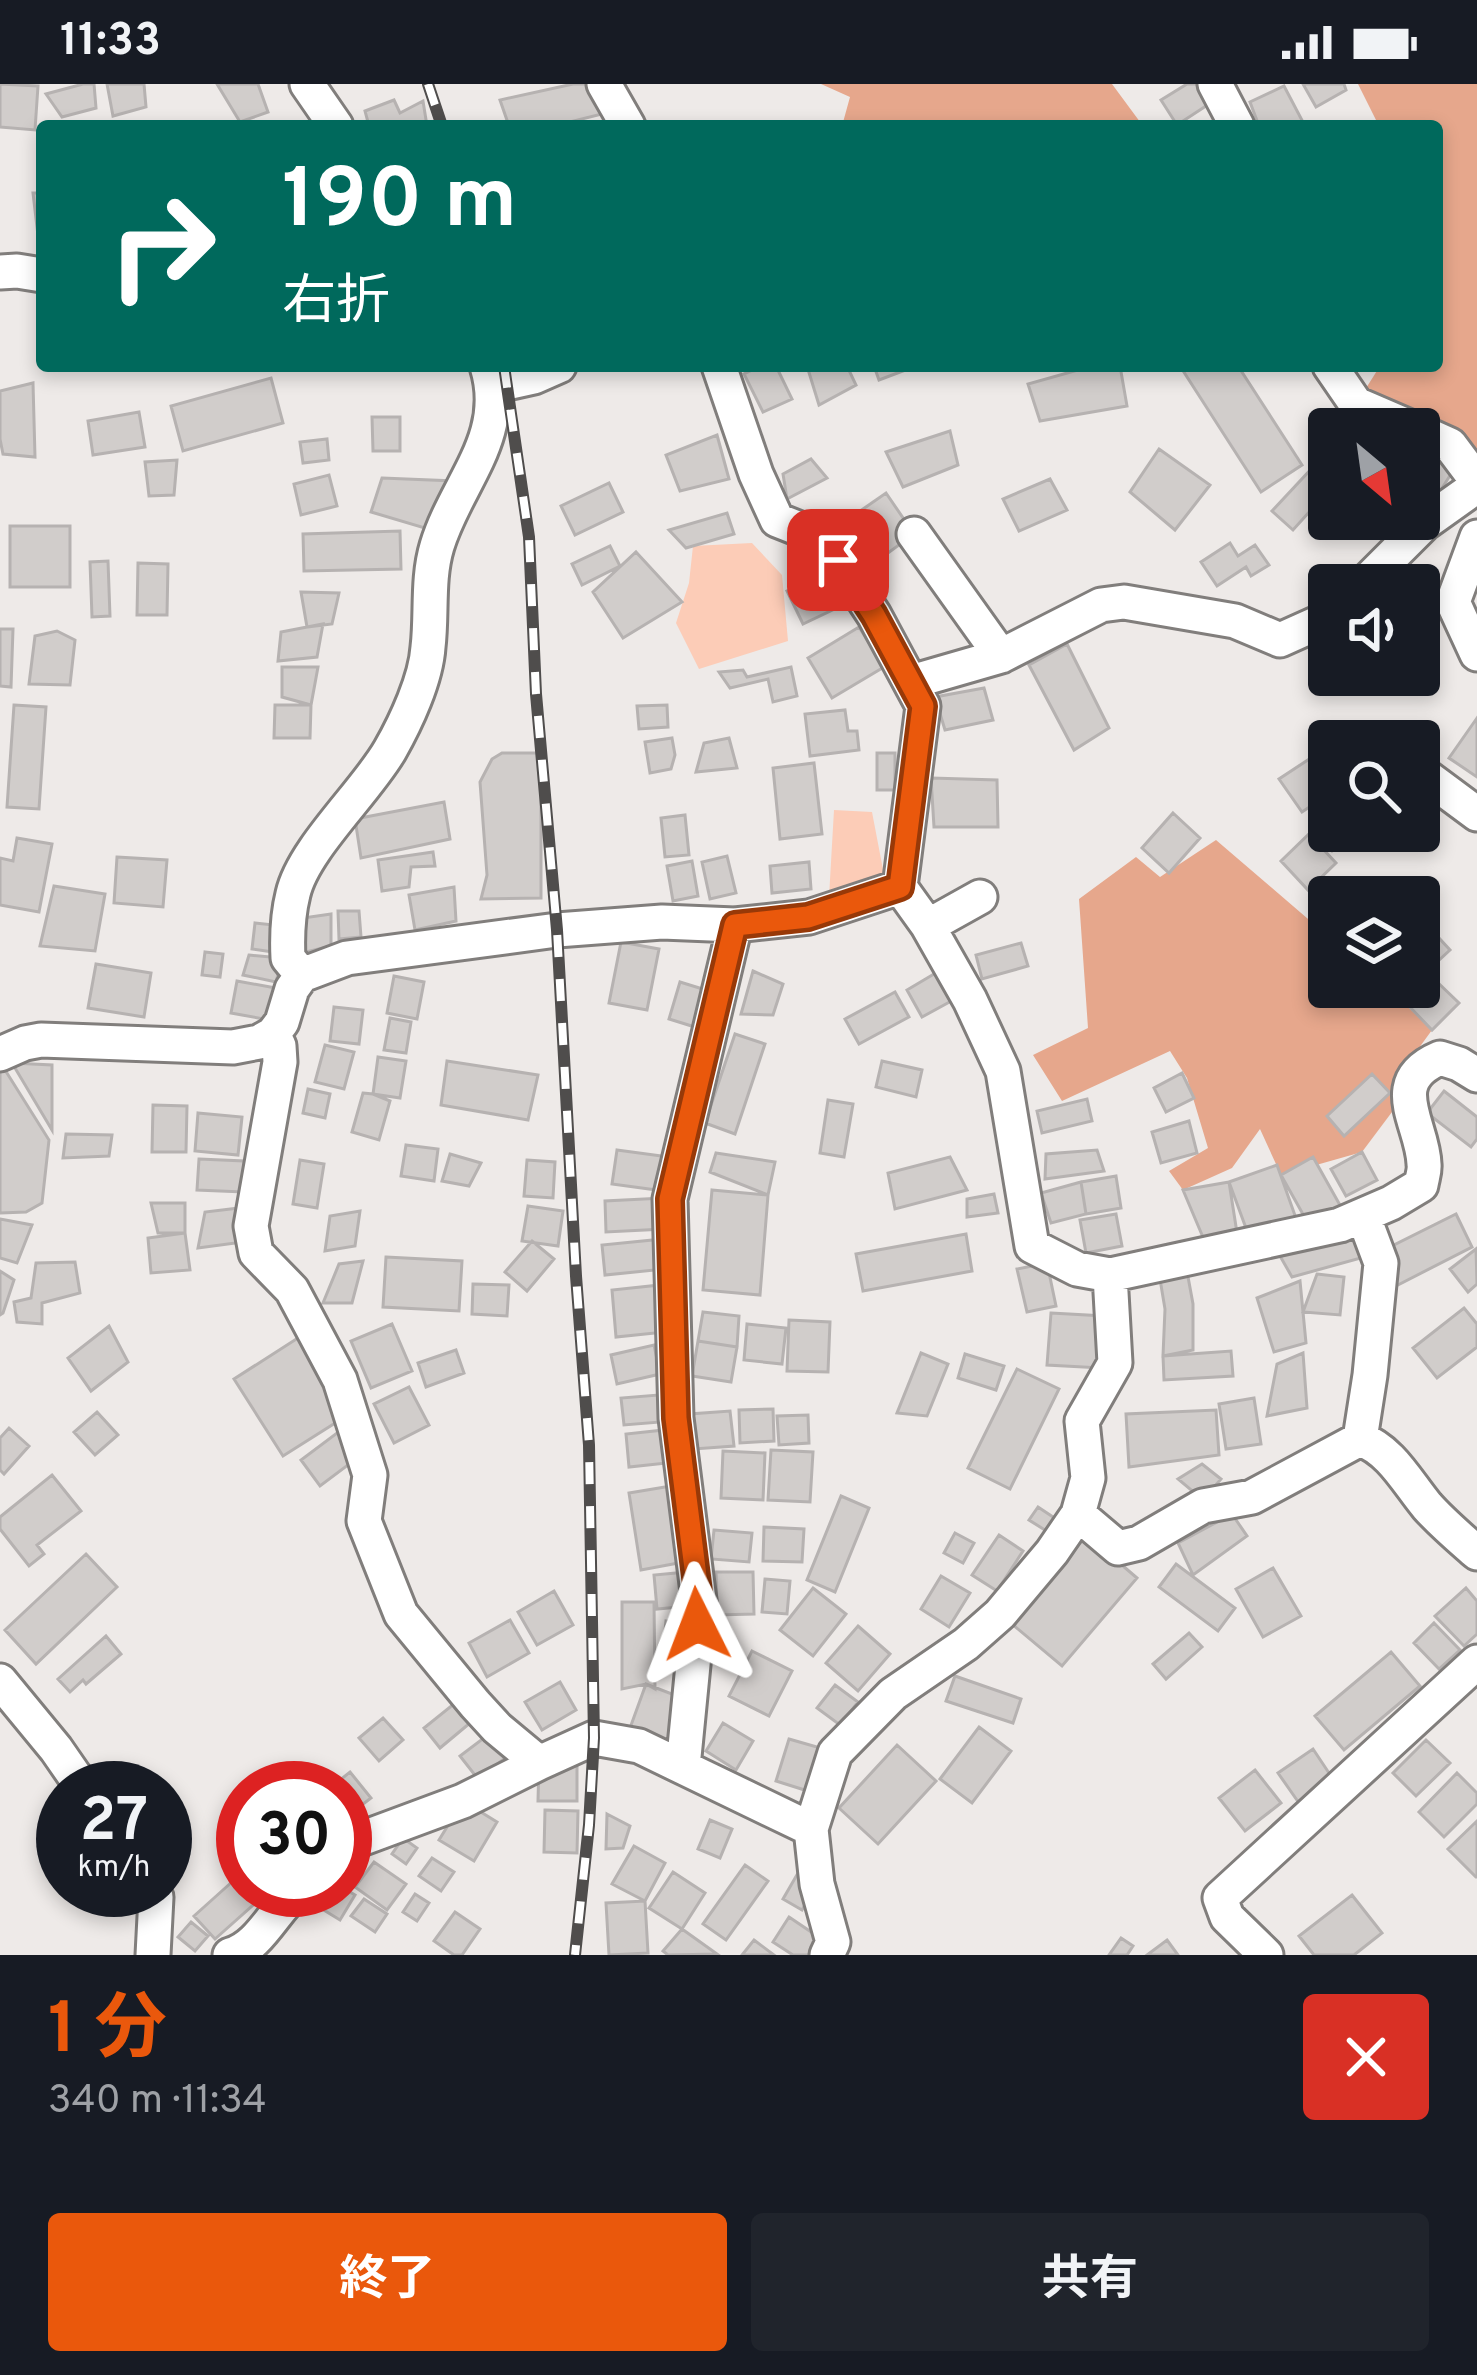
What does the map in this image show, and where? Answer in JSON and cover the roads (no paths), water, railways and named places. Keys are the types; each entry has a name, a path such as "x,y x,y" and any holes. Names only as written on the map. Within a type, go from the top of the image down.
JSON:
{"street":[{"path":"307,84 332,120"},
{"path":"604,84 625,120"},
{"path":"1215,84 1234,120"},
{"path":"0,272 36,275"},
{"path":"302,975 288,958 293,892 304,866 390,750 421,683 437,546 491,422 490,376 534,377 545,372"},
{"path":"721,372 777,520 820,537 874,615 923,706 900,887 970,1000 1003,1071 1032,1246 1077,1269 1110,1275 1364,1216 1421,1184 1425,1164 1409,1099 1416,1073 1440,1058 1477,1075"},
{"path":"1334,372 1356,404 1365,408"},
{"path":"1384,564 1425,523 1477,483 1450,446 1440,441"},
{"path":"914,534 1001,656"},
{"path":"1477,537 1453,602 1477,654"},
{"path":"911,682 1001,656 1101,605 1124,602 1235,621 1280,640 1308,627"},
{"path":"1440,787 1477,814"},
{"path":"0,1054 41,1040 233,1046 259,1042 282,1022 292,989 302,975 347,958 556,930 662,922 735,925 808,917 900,887"},
{"path":"928,926 980,898"},
{"path":"683,1767 701,1616 676,1418 670,1199 735,925"},
{"path":"273,1034 280,1063 251,1226 256,1253 292,1290 340,1380 370,1475 364,1521 401,1614 486,1716 539,1762"},
{"path":"1360,1439 1381,1263 1364,1216"},
{"path":"827,1955 833,1942 817,1884 812,1829 835,1753 893,1694 966,1644 1000,1614 1078,1514 1088,1478 1082,1421 1115,1363 1110,1275"},
{"path":"1078,1514 1118,1548 1139,1543 1203,1506 1252,1497 1360,1439 1387,1455 1431,1511 1477,1553"},
{"path":"1266,1955 1227,1917 1220,1898 1477,1662"},
{"path":"0,1682 64,1761"},
{"path":"372,1835 463,1801 594,1738 639,1746 812,1829"},
{"path":"153,1955 155,1917"},
{"path":"230,1955 245,1951 272,1917"}],"railway":[{"path":"428,84 440,120"},
{"path":"505,372 529,537 589,1445 594,1738 575,1955"}]}
